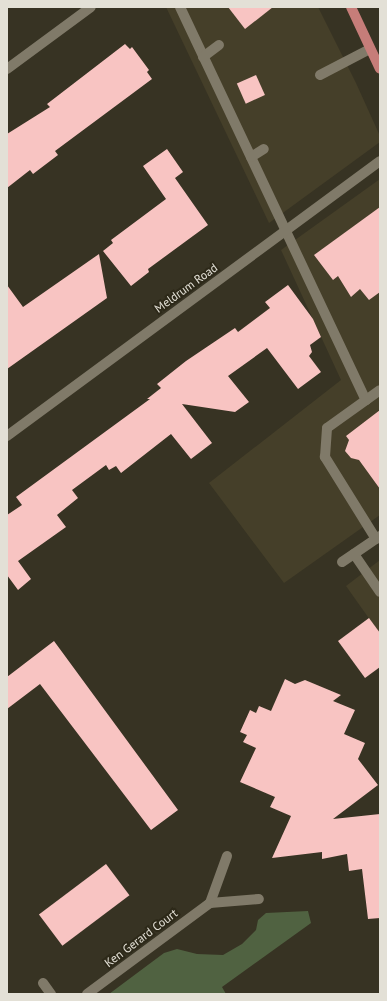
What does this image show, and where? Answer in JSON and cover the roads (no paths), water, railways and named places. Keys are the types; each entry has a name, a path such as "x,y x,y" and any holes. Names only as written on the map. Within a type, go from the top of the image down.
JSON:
{"main road":[{"path":"350,7 380,69"}],"street":[{"path":"7,69 91,7"},
{"path":"180,7 366,400"},
{"path":"203,57 219,45"},
{"path":"320,75 370,49"},
{"path":"251,157 264,149"},
{"name":"Meldrum Road","path":"7,436 380,161"},
{"path":"342,562 378,537 325,457 327,428 380,390"},
{"path":"354,554 380,592"},
{"path":"227,856 210,903 259,899"},
{"name":"Ken Gerard Court","path":"87,994 210,903"},
{"path":"43,983 51,994"}]}
